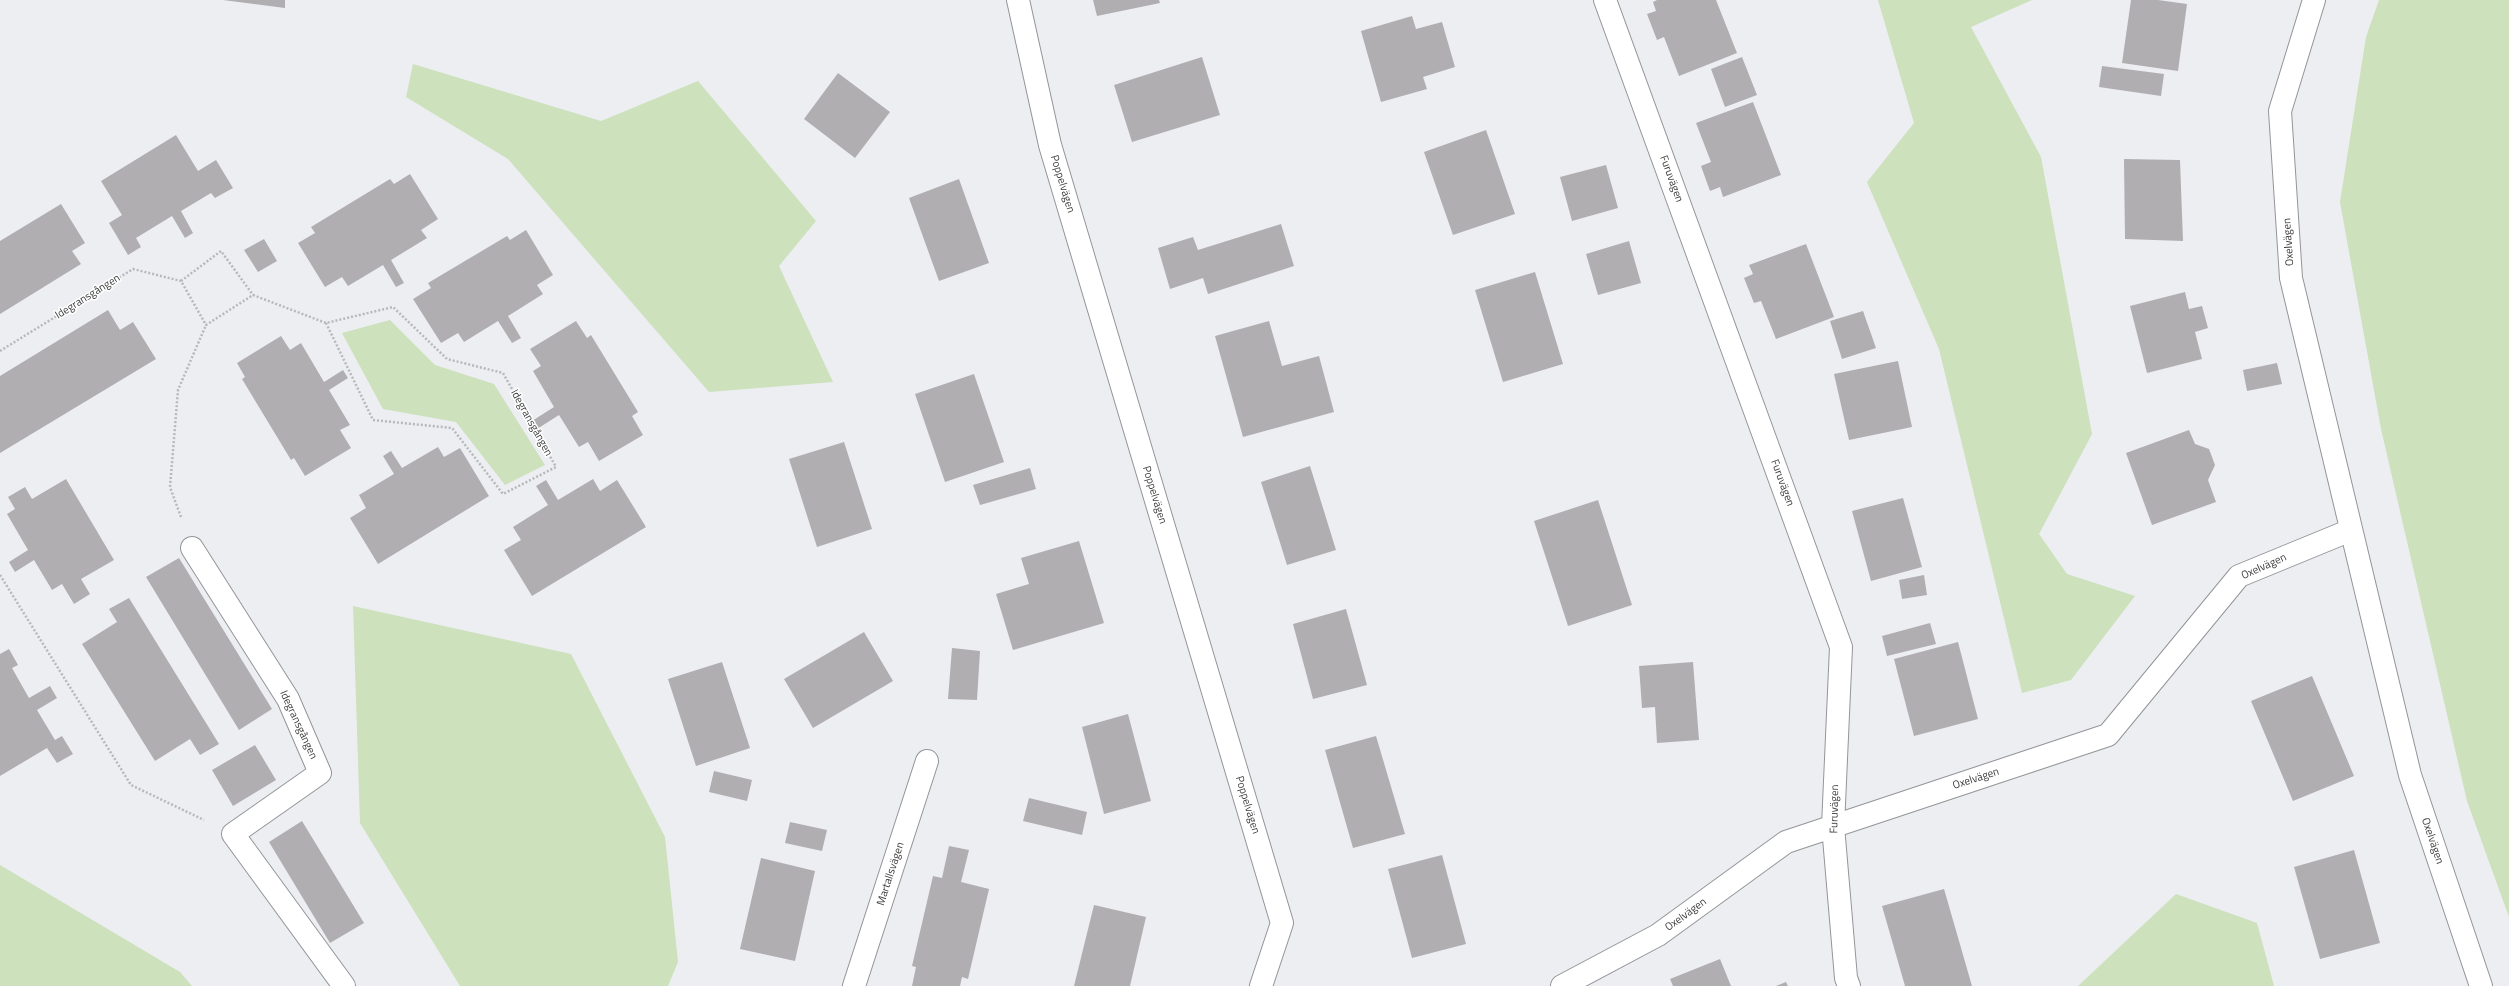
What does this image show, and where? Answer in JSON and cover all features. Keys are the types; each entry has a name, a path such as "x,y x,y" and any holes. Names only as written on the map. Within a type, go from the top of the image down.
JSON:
{"street":[{"name":"Poppelvägen","path":"1018,0 1050,145 1282,923 1261,986"},
{"name":"Furuvägen","path":"1605,0 1841,647 1833,826 1849,986"},
{"name":"Oxelvägen","path":"2314,0 2280,111 2291,278 2410,775 2481,986"},
{"name":"Oxelvägen","path":"1562,986 1658,936 1786,842 2108,735 2239,576 2351,530"},
{"name":"Idegransgången","path":"192,548 288,699 320,773 233,834"},
{"name":"Martallsvägen","path":"854,986 927,761"},
{"path":"233,834 344,986"}],"path":[{"path":"206,325 181,281 221,251 253,295 326,323"},
{"name":"Idegransgången","path":"0,351 133,269 181,281"},
{"path":"192,548 170,487 178,390 206,325 253,295"},
{"name":"Idegransgången","path":"393,307 447,359 503,373 556,467 503,494 452,428 373,420 326,323 393,307"},
{"path":"0,576 131,785 233,834"}],"green space":[{"path":"1878,0 2032,0 1971,27 2041,157 2092,434 2039,534 2067,574 2135,596 2071,680 2022,693 1939,349 1867,182 1914,123"},
{"path":"2379,0 2509,0 2509,917 2467,801 2381,429 2340,202 2366,37"},
{"path":"413,64 601,121 698,81 816,221 779,266 833,382 709,392 508,159 406,97"},
{"path":"390,320 435,365 494,384 545,465 505,485 456,422 383,409 342,333"},
{"path":"353,606 571,654 665,837 678,962 668,986 460,986 360,823"},
{"path":"0,865 180,972 192,986 0,986"},
{"path":"2176,894 2257,923 2274,986 2078,986"}],"building":[{"path":"223,0 285,0 285,8"},
{"path":"1093,0 1159,0 1160,3 1097,16"},
{"path":"1657,0 1716,0 1737,53 1679,76 1664,37 1657,40 1647,14 1656,11 1653,2"},
{"path":"2131,0 2158,0 2187,4 2178,71 2122,63"},
{"path":"1412,16 1416,29 1442,22 1455,67 1423,77 1427,89 1381,102 1361,31"},
{"path":"1202,57 1220,115 1132,142 1114,85"},
{"path":"1742,57 1757,95 1725,107 1711,69"},
{"path":"2102,66 2164,74 2161,96 2099,87"},
{"path":"838,73 890,112 855,158 804,119"},
{"path":"1753,102 1781,175 1723,197 1720,187 1710,191 1701,166 1711,162 1696,123"},
{"path":"1486,130 1515,214 1453,235 1424,152"},
{"path":"176,135 198,171 216,160 233,188 215,198 211,193 181,211 193,233 185,238 172,216 136,238 141,247 128,255 109,223 122,215 101,181"},
{"path":"2124,159 2180,160 2183,241 2125,239"},
{"path":"1606,165 1618,208 1572,221 1560,177"},
{"path":"410,174 438,219 421,230 427,238 391,260 404,283 396,287 383,265 348,286 342,277 325,287 298,243 315,233 311,227 390,179 394,184"},
{"path":"959,179 989,263 939,281 909,198"},
{"path":"61,204 85,243 72,251 81,264 0,314 0,241"},
{"path":"1281,224 1294,266 1208,294 1203,278 1170,289 1158,248 1193,237 1198,250"},
{"path":"526,230 553,275 537,285 543,294 508,316 521,338 512,343 498,321 464,342 458,333 441,343 413,299 431,288 428,283 507,236 510,240"},
{"path":"264,239 277,261 258,272 244,250"},
{"path":"1629,241 1641,283 1598,295 1586,254"},
{"path":"1806,244 1834,317 1776,339 1761,301 1754,303 1744,278 1753,274 1749,265"},
{"path":"1535,272 1563,364 1503,382 1475,290"},
{"path":"2185,292 2189,309 2202,306 2208,328 2195,332 2202,359 2147,373 2130,306"},
{"path":"108,310 120,330 133,322 156,359 0,453 0,376"},
{"path":"1863,311 1876,348 1842,359 1830,321"},
{"path":"576,321 587,338 591,335 638,412 632,416 643,435 599,461 588,442 579,447 559,415 537,429 532,421 554,407 533,371 541,366 530,349"},
{"path":"1269,321 1282,366 1319,356 1334,412 1243,437 1215,336"},
{"path":"281,336 290,350 301,343 324,382 343,370 348,378 329,390 350,425 340,430 351,448 305,476 294,458 291,460 242,379 245,377 237,363"},
{"path":"1898,361 1912,427 1849,440 1834,374"},
{"path":"2277,363 2282,384 2247,391 2243,370"},
{"path":"974,374 1004,462 945,482 915,394"},
{"path":"2189,430 2195,444 2209,449 2215,465 2208,480 2216,502 2152,525 2126,453"},
{"path":"844,442 872,529 817,547 789,459"},
{"path":"438,447 444,457 460,448 489,496 378,564 350,518 366,508 359,495 394,474 383,456 391,451 402,468"},
{"path":"1310,466 1336,550 1287,565 1261,482"},
{"path":"1030,468 1036,489 980,505 973,485"},
{"path":"66,479 114,560 81,579 90,594 74,604 62,584 52,590 34,560 15,572 9,562 28,550 7,514 15,509 8,497 25,487 32,499"},
{"path":"593,479 600,491 617,480 646,527 532,596 504,550 521,540 513,527 548,505 536,486 546,480 558,500"},
{"path":"1903,498 1922,567 1871,581 1852,511"},
{"path":"1598,500 1632,605 1568,626 1534,521"},
{"path":"1079,541 1104,623 1013,650 996,594 1029,584 1021,558"},
{"path":"179,558 272,709 239,730 146,577"},
{"path":"1924,575 1927,595 1902,599 1899,580"},
{"path":"129,598 219,744 200,755 190,739 155,761 82,644 117,622 109,609"},
{"path":"1346,609 1367,685 1313,699 1293,624"},
{"path":"1930,623 1936,644 1887,656 1882,636"},
{"path":"864,632 893,681 813,728 784,679"},
{"path":"1958,642 1978,719 1914,736 1894,659"},
{"path":"952,648 980,651 977,700 948,699"},
{"path":"9,649 18,665 12,668 29,698 50,686 57,698 37,710 55,740 62,736 73,754 57,763 47,748 0,776 0,654"},
{"path":"722,662 750,748 696,766 668,679"},
{"path":"1693,662 1699,740 1657,743 1655,707 1642,708 1639,666"},
{"path":"2312,676 2354,776 2293,801 2251,701"},
{"path":"1128,714 1151,801 1104,814 1082,727"},
{"path":"1376,736 1405,834 1353,848 1325,750"},
{"path":"255,745 276,780 233,806 212,770"},
{"path":"714,771 752,780 747,801 709,792"},
{"path":"1029,798 1087,812 1082,835 1023,821"},
{"path":"302,821 364,923 330,943 269,842"},
{"path":"790,822 827,830 822,851 785,843"},
{"path":"949,846 969,850 961,882 989,889 968,979 962,977 960,986 912,986 916,967 912,966 933,876 942,878"},
{"path":"2354,850 2380,943 2320,959 2294,867"},
{"path":"1442,855 1466,944 1412,958 1388,869"},
{"path":"761,858 815,871 795,961 740,949"},
{"path":"1944,889 1972,986 1905,986 1882,906"},
{"path":"1094,905 1146,917 1130,986 1074,986"},
{"path":"1720,959 1731,986 1673,986 1670,979"},
{"path":"1786,982 1788,986 1776,986"}]}
